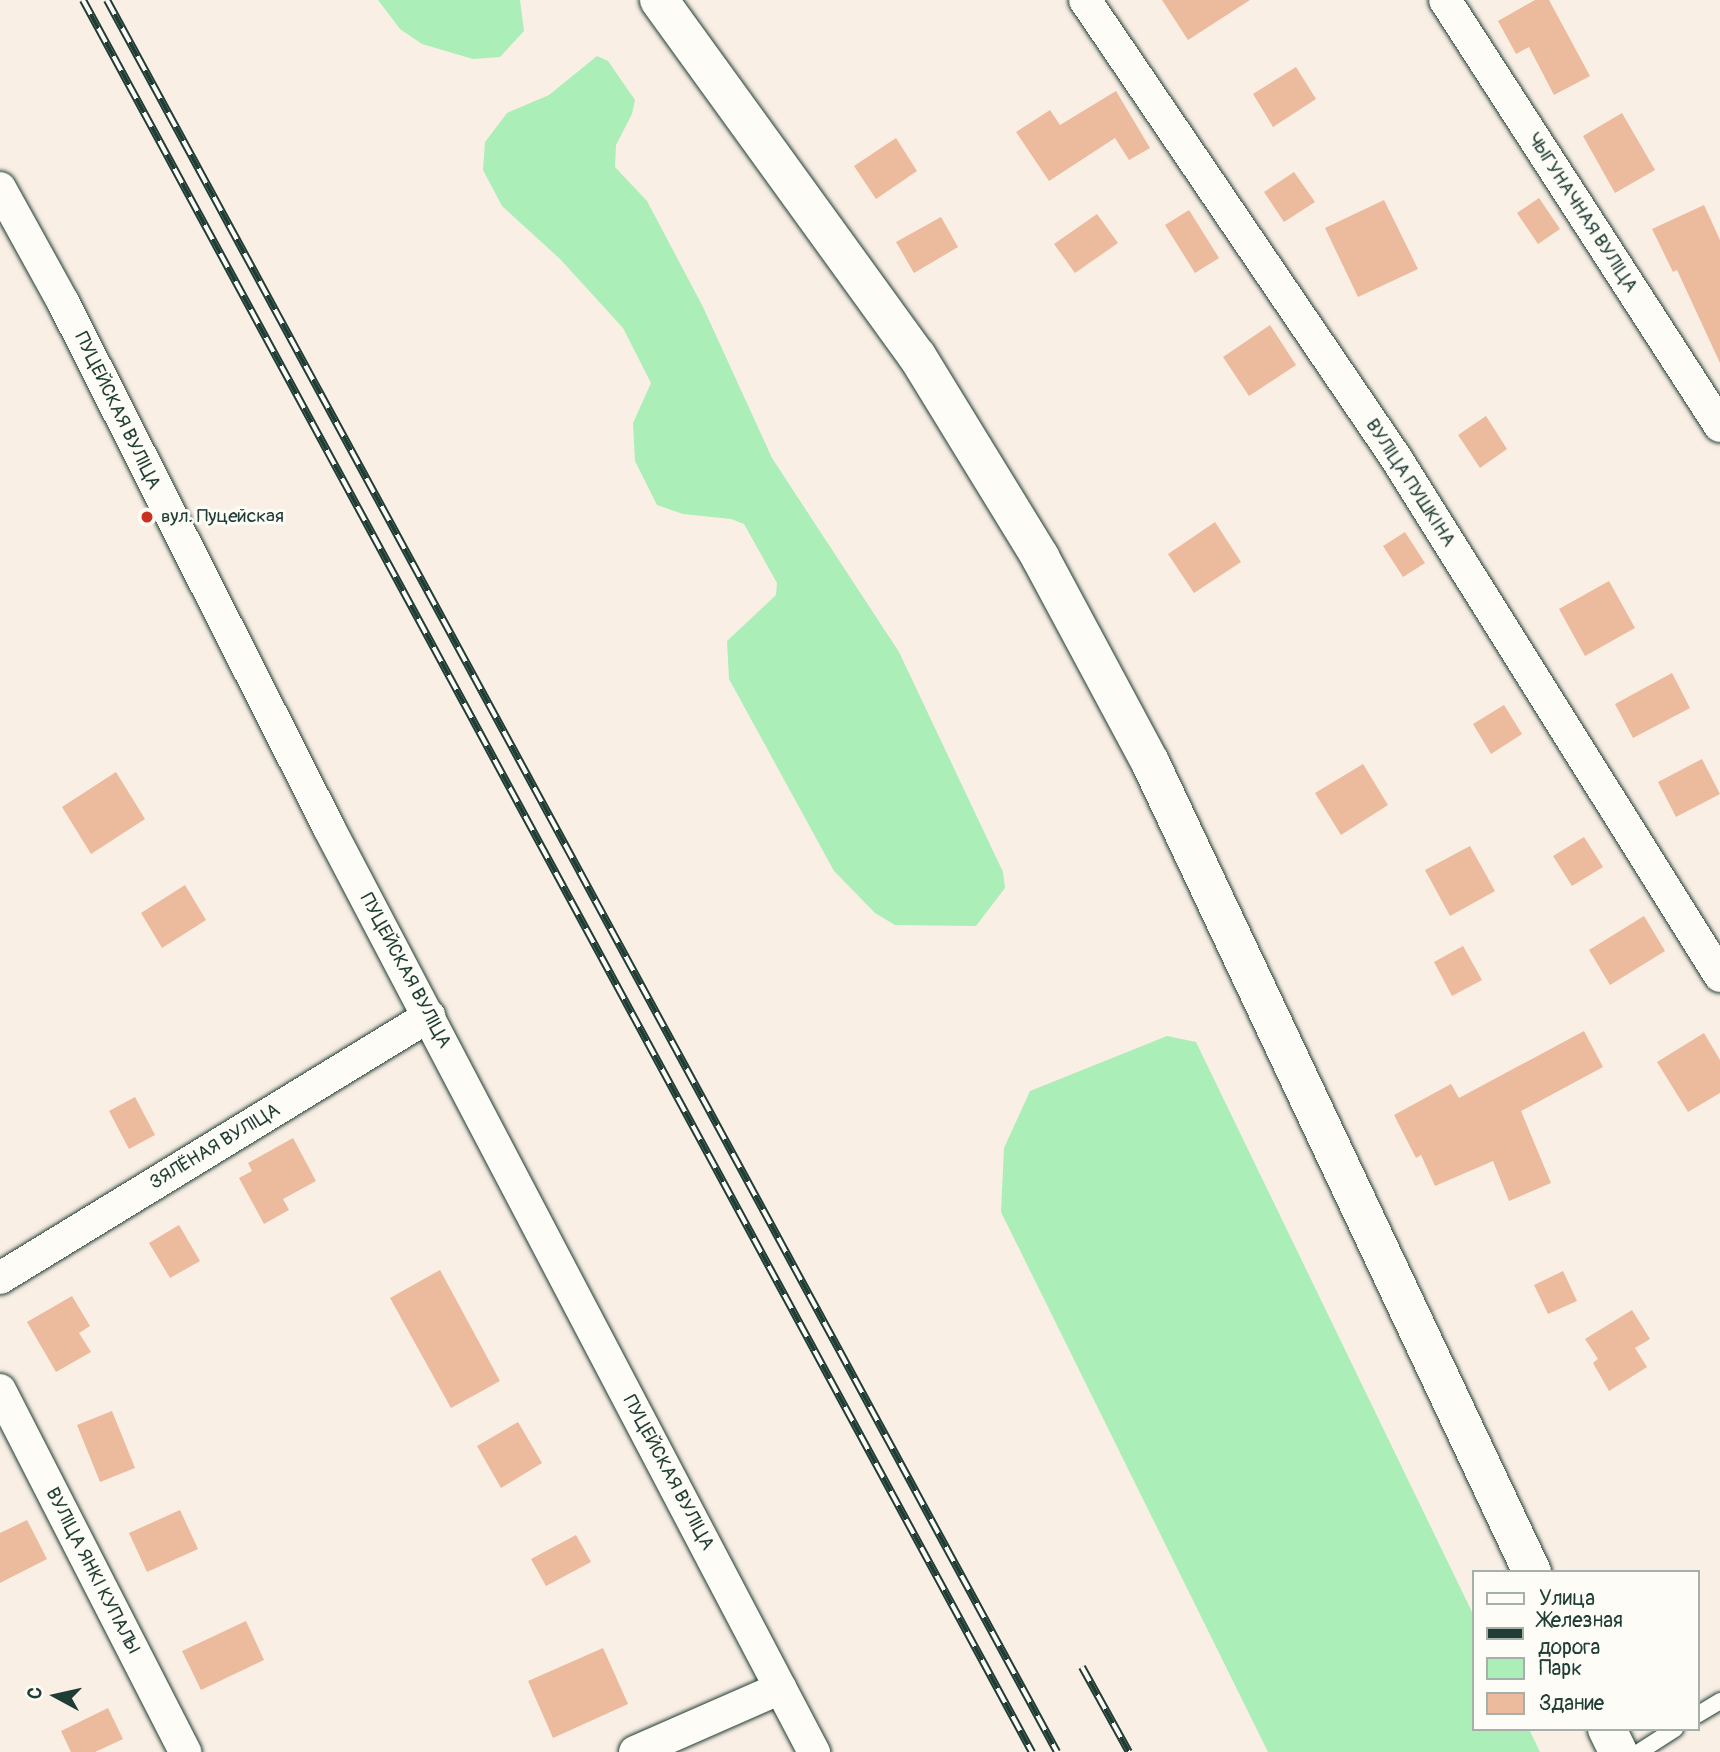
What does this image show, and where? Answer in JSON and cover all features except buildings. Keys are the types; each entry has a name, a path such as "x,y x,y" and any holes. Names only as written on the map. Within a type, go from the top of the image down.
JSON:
{"street":[{"path":"659,0 917,356 1040,557 1150,762 1531,1570"},
{"name":"ВУЛІЦА ПУШКІНА","path":"1085,0 1396,458 1720,976"},
{"name":"ЧЫГУНАЧНАЯ ВУЛІЦА","path":"1445,0 1720,426"},
{"name":"ПУЦЕЙСКАЯ ВУЛІЦА","path":"0,188 63,302 208,592 814,1752"},
{"name":"ЗЯЛЁНАЯ ВУЛІЦА","path":"0,1278 429,1016"},
{"name":"ВУЛІЦА ЯНКІ КУПАЛЫ","path":"0,1390 185,1752"},
{"path":"635,1752 781,1688"},
{"path":"1608,1731 1618,1752"}],"lane":[{"path":"1699,1714 1720,1701"},
{"path":"1639,1752 1672,1731"}],"green space":[{"path":"378,0 520,0 524,31 500,57 473,59 422,44 400,29"},
{"path":"597,56 608,61 635,100 632,114 616,145 615,167 647,201 703,307 772,458 899,652 1003,872 1005,888 976,926 895,925 875,913 834,871 729,679 727,641 776,595 777,583 744,524 731,519 683,514 657,505 635,461 633,423 651,383 623,328 560,259 502,206 483,170 485,142 507,113 549,95"},
{"path":"1167,1036 1196,1042 1472,1612 1472,1731 1530,1731 1540,1752 1268,1752 1001,1212 1004,1148 1030,1091"}],"railway":[{"path":"83,0 1032,1752"},
{"path":"107,0 1057,1752"},
{"path":"1082,1667 1129,1752"}],"place":[{"name":"вул. Пуцейская","path":"147,517"}]}
